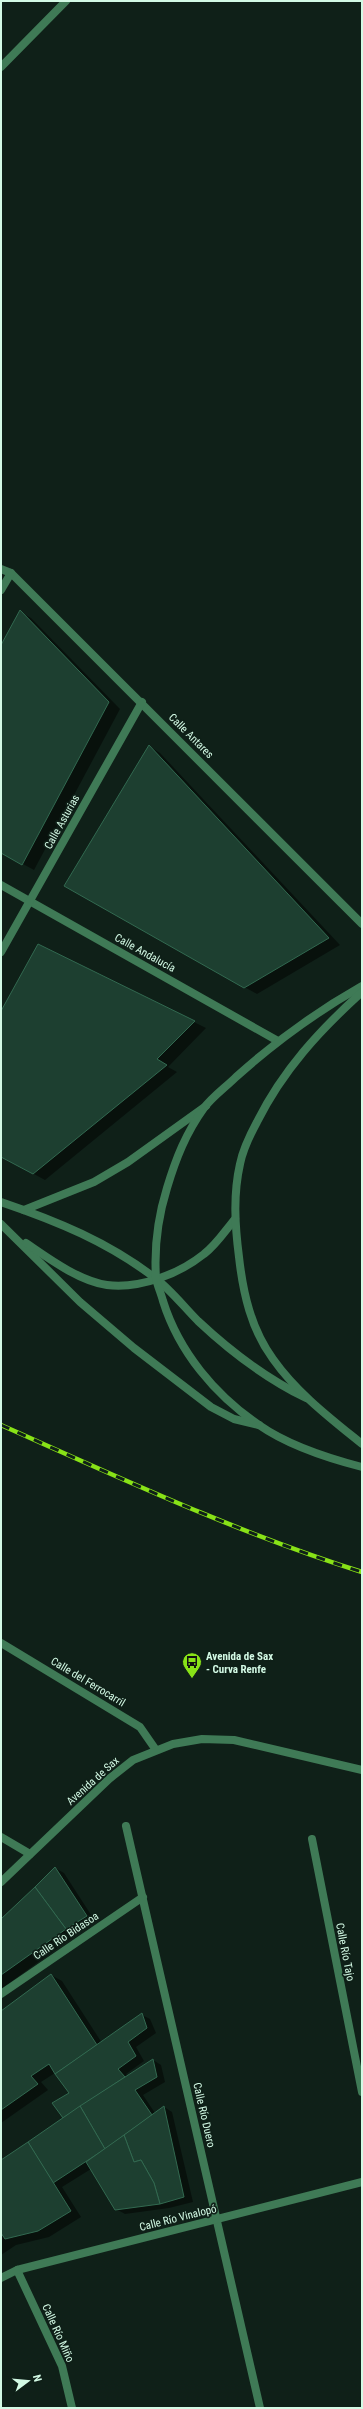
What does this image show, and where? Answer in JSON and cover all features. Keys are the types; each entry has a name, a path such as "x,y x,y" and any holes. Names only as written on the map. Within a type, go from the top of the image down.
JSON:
{"street":[{"path":"1,68 66,1"},
{"name":"Calle Antares","path":"1,569 11,573 142,702 362,924"},
{"path":"1,590 11,573"},
{"name":"Calle Asturias","path":"1,952 142,702"},
{"name":"Calle Andalucía","path":"1,885 278,1041"},
{"path":"24,1210 94,1182 128,1162 206,1106 278,1041 325,1007 362,986"},
{"path":"362,992 314,1037 293,1062 264,1107 248,1139 240,1163 235,1219 246,1302 272,1358 307,1399 362,1444"},
{"path":"206,1106 191,1128 178,1154 165,1195 158,1224 156,1279 172,1325 193,1363 214,1386 259,1425 302,1448 331,1459 362,1467"},
{"path":"1,1202 59,1222 116,1251 156,1279 199,1322 251,1364 280,1385 307,1399"},
{"path":"13,1235 55,1263 107,1284 156,1279 180,1269 205,1254 235,1219"},
{"path":"1,1224 80,1302 210,1407 234,1419 259,1425"},
{"name":"Calle del Ferrocarril","path":"1,1643 140,1727 156,1750"},
{"name":"Avenida de Sax","path":"1,1882 109,1778 133,1760 156,1750 202,1739 234,1740 362,1770"},
{"name":"Calle Río Duero","path":"126,1826 260,2408"},
{"path":"1,1836 30,1854"},
{"name":"Calle Río Tajo","path":"312,1839 362,2092"},
{"name":"Calle Río Bidasoa","path":"1,1994 143,1897"},
{"name":"Calle Río Vinalopó","path":"1,2278 17,2270 362,2182"},
{"name":"Calle Río Miño","path":"17,2270 62,2366 72,2408"}],"building":[{"path":"20,610 109,702 22,865 1,853 1,645"},
{"path":"149,745 329,938 244,988 64,886"},
{"path":"38,944 195,1021 157,1059 167,1065 33,1174 1,1157 1,1011"},
{"path":"55,1867 87,1916 66,1929 35,1887"},
{"path":"35,1887 66,1929 1,1975 1,1919"},
{"path":"51,1974 97,2045 55,2074 49,2064 31,2076 38,2084 1,2110 1,2011"},
{"path":"142,2013 147,2028 128,2042 136,2056 118,2069 125,2077 63,2118 52,2103 69,2093 55,2074"},
{"path":"153,2059 157,2077 135,2090 152,2115 105,2149 80,2106"},
{"path":"80,2106 105,2149 53,2183 28,2142"},
{"path":"164,2106 184,2197 160,2204 154,2183 141,2160 134,2162 124,2135"},
{"path":"124,2135 134,2162 141,2160 154,2183 160,2204 115,2210 86,2162"},
{"path":"28,2142 71,2211 38,2231 5,2239 1,2233 1,2160"}],"railway":[{"path":"1,1425 180,1504 270,1540 362,1572"}],"place":[{"name":"Avenida de Sax - Curva Renfe","path":"192,1679"}]}
